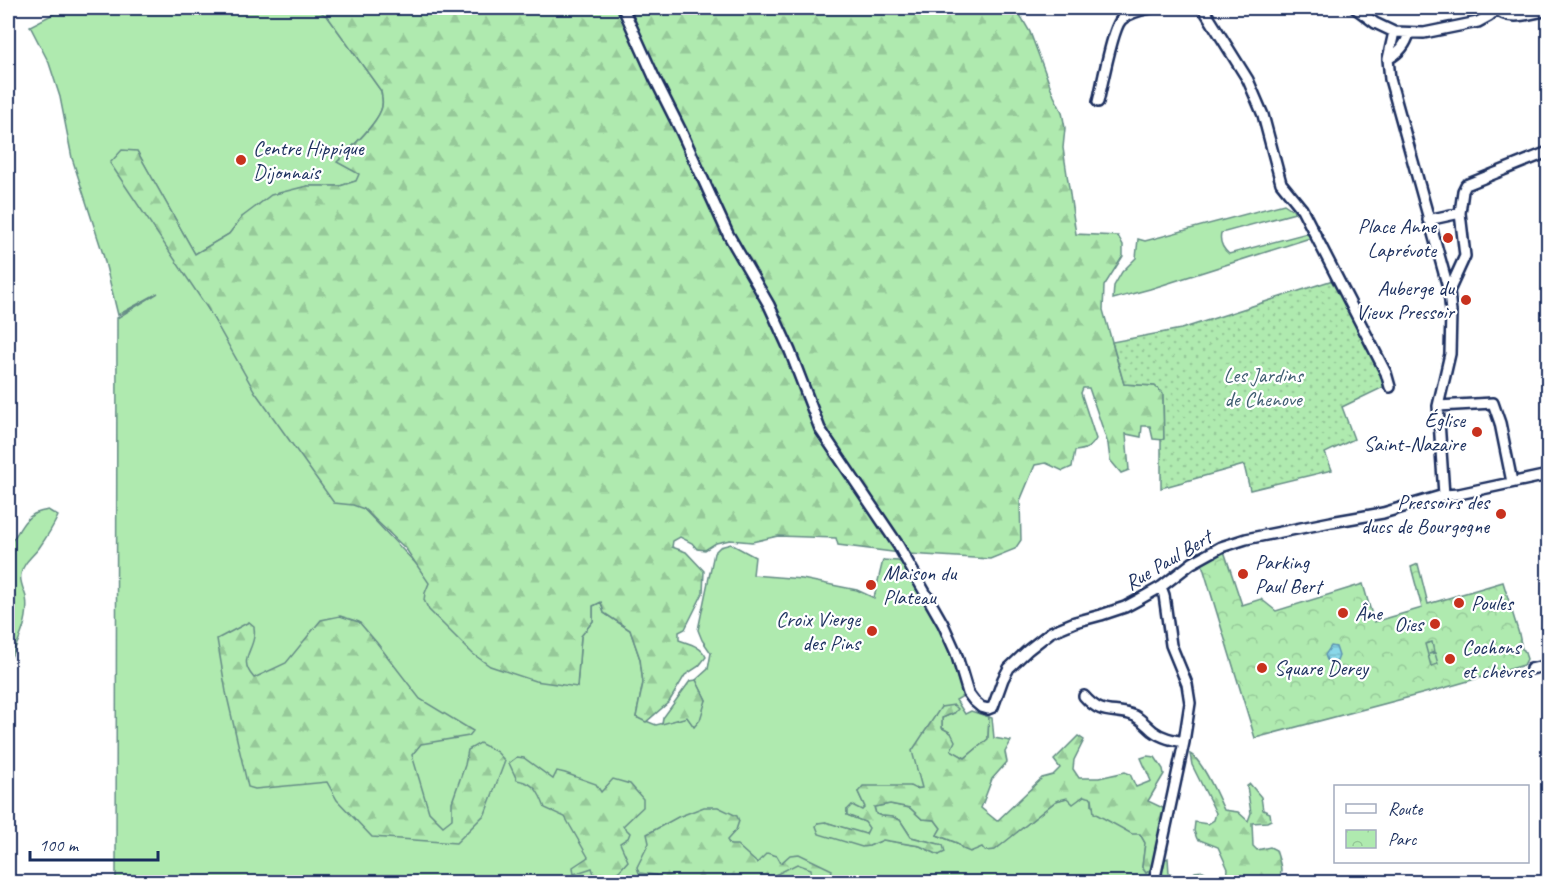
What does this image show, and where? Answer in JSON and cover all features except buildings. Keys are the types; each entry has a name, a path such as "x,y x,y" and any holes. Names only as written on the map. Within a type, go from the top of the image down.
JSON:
{"street":[{"name":"Rue Paul Bert","path":"623,8 728,234 774,315 820,429 906,557 950,637 968,693 977,704 985,709 995,704 1003,679 1010,668 1051,632 1125,607 1161,587 1192,564 1221,547 1257,537 1383,513 1444,495 1459,494 1548,475"},
{"path":"1098,102 1114,34 1120,22 1128,15 1151,8"},
{"path":"1203,8 1248,81 1263,115 1281,183 1302,208 1386,373 1390,387"},
{"path":"1355,8 1394,32 1409,33 1424,33 1478,22 1497,8 1504,15 1511,16 1546,9"},
{"path":"1394,32 1388,59 1390,79 1449,291 1450,354 1438,406 1444,495"},
{"path":"1388,59 1396,54 1407,40 1409,33"},
{"path":"1449,291 1465,256 1460,213 1466,185 1548,152"},
{"path":"1428,220 1460,213"},
{"path":"1438,406 1493,403 1500,423 1512,482"},
{"path":"1154,882 1190,711 1189,692 1171,645 1161,587"},
{"path":"1531,669 1548,665"},
{"path":"1084,696 1090,704 1103,710 1131,715 1142,720 1158,734 1184,742"}],"green space":[{"path":"129,8 257,8 241,11 136,11"},
{"path":"257,8 315,8 328,17 381,91 382,105 378,116 338,162 360,174 356,181 340,186 307,186 291,191 242,217 229,234 195,254 137,151 208,309 279,420 422,570 577,687 581,636 593,621 593,606 601,602 604,613 630,630 640,659 643,683 636,717 656,725 687,717 694,726 706,700 696,680 708,669 711,653 698,630 714,553 720,547 731,544 755,557 753,575 802,579 857,590 874,598 883,560 903,563 943,632 963,696 956,700 965,714 971,711 989,717 988,739 965,758 950,750 951,733 942,728 942,718 954,713 941,707 922,788 858,792 865,807 862,810 847,810 847,815 865,822 870,828 865,835 825,822 869,846 883,840 920,846 939,855 943,845 911,837 900,820 876,814 874,807 890,804 910,808 922,819 935,820 941,828 937,835 957,843 964,849 982,847 994,850 1056,801 1074,796 1088,796 1092,797 1092,806 1140,834 1145,843 1142,867 1146,873 1151,869 1148,882 116,882 117,318 158,293 118,315 103,254 72,158 60,97 49,63 30,26 61,10 241,11"},
{"path":"315,8 1016,8 1030,32 1062,112 1065,128 1063,148 1076,234 1118,236 1123,245 1123,256 1104,286 1103,310 1124,384 1155,386 1163,393 1164,440 1153,439 1150,426 1142,426 1141,437 1126,434 1129,470 1121,473 1110,460 1108,444 1089,388 1083,388 1081,393 1096,439 1087,448 1075,451 1072,467 1063,471 1046,463 1035,465 1020,501 1021,540 1015,549 990,559 908,554 838,545 836,538 778,536 752,542 730,540 716,543 705,550 697,549 692,543 680,537 673,541 672,547 686,552 704,571 703,593 685,629 679,632 679,640 698,648 706,657 699,666 685,675 669,702 646,722 636,717 643,683 640,659 630,630 604,613 601,602 593,606 593,621 581,636 577,687 535,681 490,666 473,654 429,610 424,600 429,583 406,549 364,509 334,503 255,392 208,309 110,163 122,150 137,151 195,254 229,234 242,217 271,195 307,186 340,186 356,181 359,174 337,162 362,137 378,116 382,105 381,91 328,17"},
{"path":"1284,204 1295,213 1221,233 1221,242 1225,249 1229,254 1307,233 1310,238 1113,299 1114,286 1122,272 1136,258 1138,239 1145,241"},
{"name":"Les Jardins de Chenove","path":"1333,280 1388,385 1342,407 1354,439 1325,453 1332,470 1250,490 1244,465 1161,488 1161,440 1164,439 1163,394 1155,386 1124,384 1112,342 1181,329"},
{"path":"48,510 58,516 39,548 22,570 21,580 26,597 26,614 22,631 8,663 8,545 30,517"},
{"path":"1224,551 1242,605 1261,599 1276,611 1363,584 1374,622 1422,608 1411,567 1418,564 1428,604 1503,582 1527,659 1524,665 1255,738 1202,564"},
{"path":"340,616 359,622 420,699 473,731 469,736 421,744 412,755 429,812 443,826 452,819 452,802 468,750 480,743 497,752 505,761 485,814 456,843 372,837 337,800 327,782 255,789 248,787 226,692 217,639 249,622 254,626 253,642 246,661 249,672 254,678 286,663 321,620"},
{"path":"1432,642 1434,652 1429,654 1435,653 1438,664 1431,666 1425,644"},
{"path":"696,680 706,700 700,720 694,727 687,717 662,724 663,718 690,681"},
{"path":"954,705 958,709 942,718 942,728 951,733 955,741 951,750 965,758 988,739 989,717 992,718 994,738 1011,741 1005,752 1007,762 992,779 981,808 997,821 1042,778 1053,775 1060,768 1054,760 1078,736 1084,740 1074,760 1073,769 1079,778 1099,778 1125,772 1130,774 1136,787 1151,781 1141,758 1155,757 1164,774 1148,801 1163,808 1164,811 1151,869 1146,873 1142,867 1145,843 1140,834 1132,834 1094,813 1092,798 1084,796 1073,804 1067,798 1056,801 995,850 985,851 982,847 970,852 963,849 957,843 937,835 941,828 935,820 922,819 910,808 890,804 874,807 876,814 900,820 911,837 943,845 945,852 939,855 920,846 883,840 862,847 819,834 816,826 818,823 825,822 866,834 869,828 865,822 847,815 847,810 852,805 862,810 865,807 858,792 863,786 922,788 912,751 941,707"},
{"path":"1190,754 1200,763 1224,810 1238,812 1248,821 1251,813 1247,786 1250,784 1261,797 1263,810 1270,813 1271,820 1252,823 1253,846 1257,850 1270,847 1276,850 1281,871 1275,882 1188,882 1195,872 1203,871 1219,881 1227,875 1228,869 1218,847 1197,839 1194,831 1195,822 1208,824 1214,820 1216,813 1192,765"},
{"path":"517,757 524,758 553,779 557,771 565,773 596,784 601,792 613,779 630,784 643,799 643,807 623,826 630,833 628,838 620,843 628,861 620,870 603,882 578,882 594,874 592,868 574,874 573,867 588,857 565,817 545,808 541,797 532,786 517,780 509,763"},
{"path":"704,807 718,807 737,816 739,821 736,830 727,840 730,845 737,845 757,863 767,853 777,856 781,863 790,855 799,854 832,870 830,880 812,882 811,869 797,864 773,876 771,882 668,882 655,875 639,873 637,867 649,843 647,834 678,817"},
{"path":"1168,858 1169,873 1188,882 1159,882 1163,860"}],"water":[{"path":"1331,646 1336,647 1339,656 1337,661 1332,663 1325,655"}],"place":[{"name":"Centre Hippique Dijonnais","path":"241,160"},
{"name":"Place Anne Laprévote","path":"1448,238"},
{"name":"Auberge du Vieux Pressoir","path":"1466,300"},
{"name":"Église Saint-Nazaire","path":"1477,432"},
{"name":"Pressoirs des ducs de Bourgogne","path":"1501,514"},
{"name":"Parking Paul Bert","path":"1243,574"},
{"name":"Maison du Plateau","path":"871,585"},
{"name":"Poules","path":"1459,603"},
{"name":"Âne","path":"1343,613"},
{"name":"Oies","path":"1435,624"},
{"name":"Croix Vierge des Pins","path":"872,631"},
{"name":"Cochons et chèvres","path":"1450,659"},
{"name":"Square Derey","path":"1262,668"}]}
